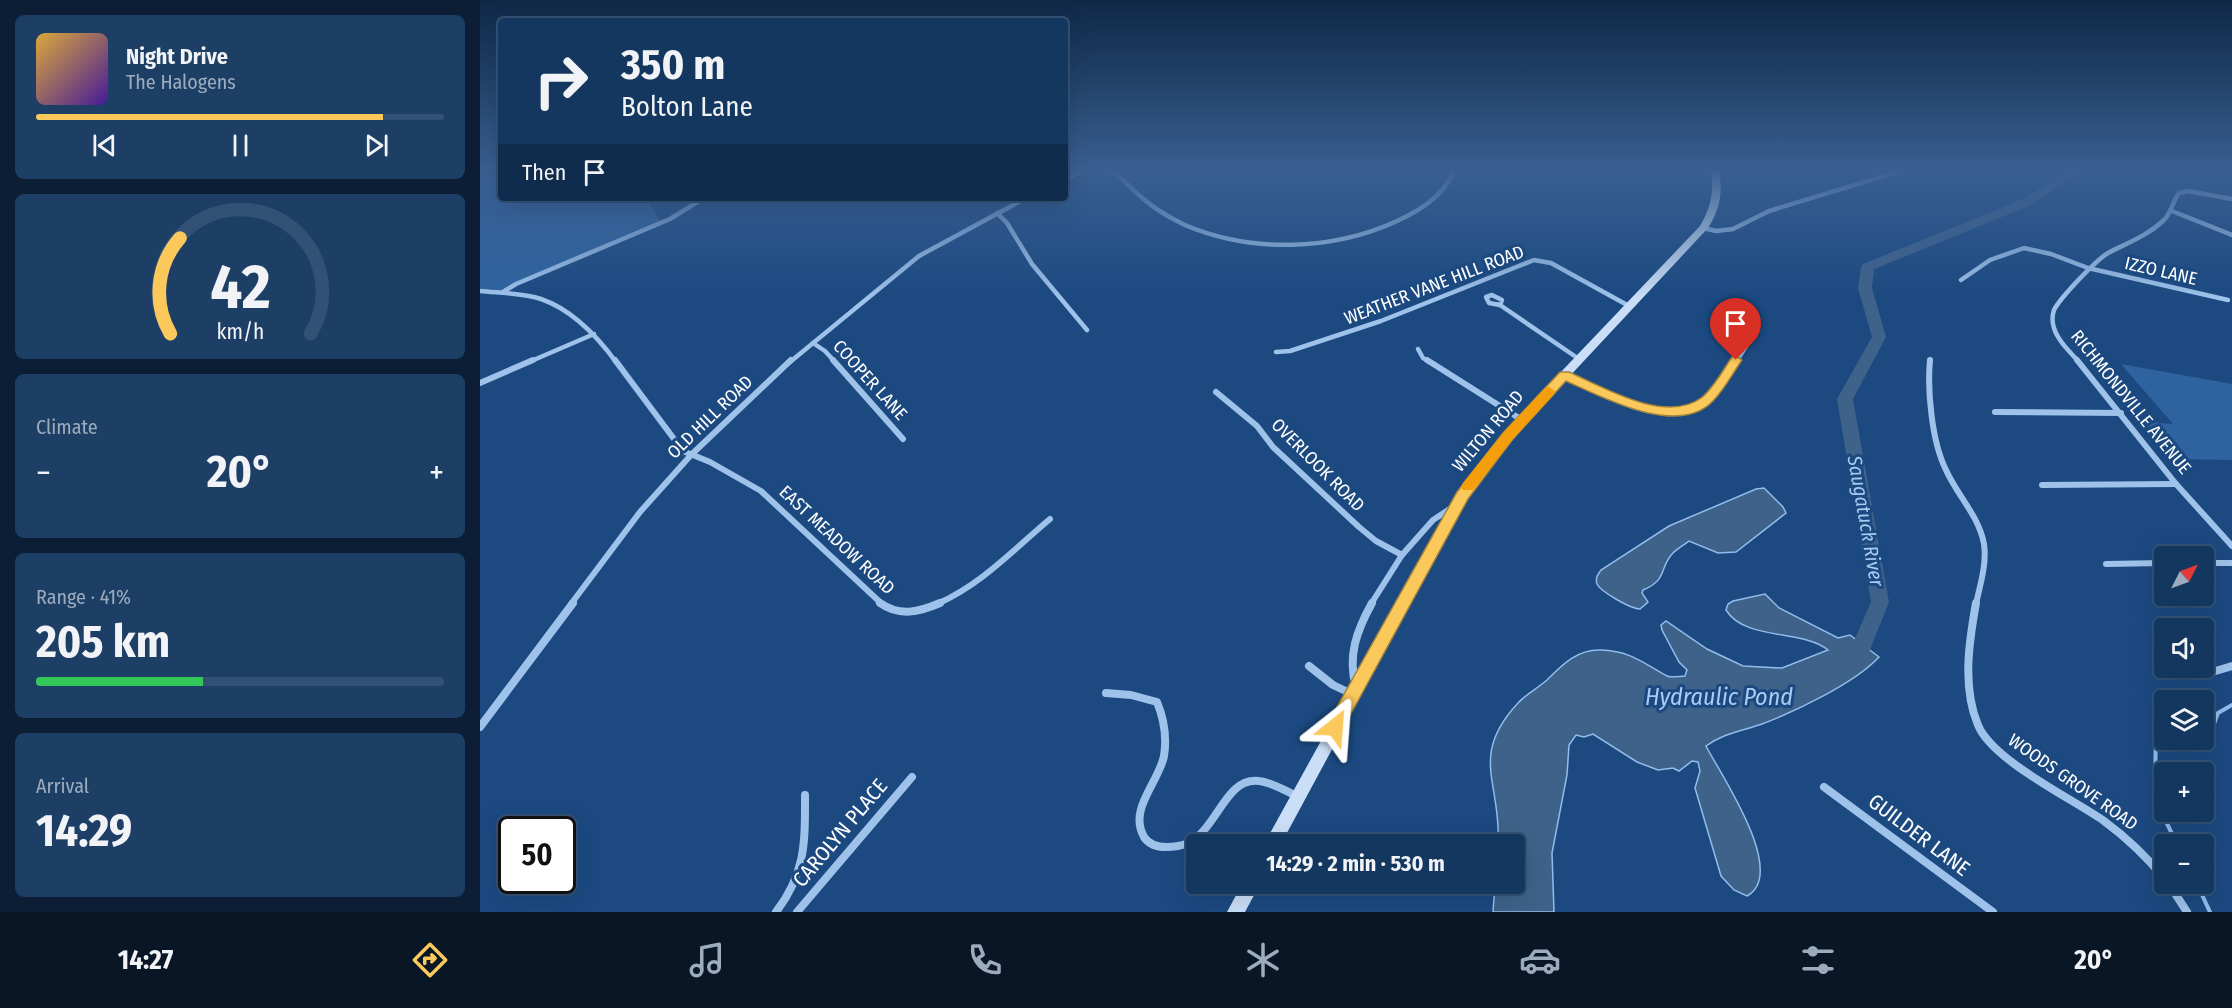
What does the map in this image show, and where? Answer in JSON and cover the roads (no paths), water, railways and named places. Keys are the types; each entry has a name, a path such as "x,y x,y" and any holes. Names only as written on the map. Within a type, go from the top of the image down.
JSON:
{"main road":[{"name":"WILTON ROAD","path":"1277,834 1457,505 1487,462 1522,420 1703,228 1713,214"},
{"path":"1236,912 1246,894"}],"street":[{"path":"503,292 516,284 680,214"},
{"name":"OLD HILL ROAD","path":"482,723 627,529 691,455 746,401 813,343 927,251 996,214"},
{"path":"998,214 1007,223 1031,263 1068,304 1087,330"},
{"path":"1167,214 1191,227 1241,240 1288,244 1347,238 1390,224 1409,214"},
{"path":"1703,228 1716,231 1733,229 1764,214"},
{"name":"RICHMONDVILLE AVENUE","path":"2169,214 2151,231 2130,244 2106,254 2088,268 2055,308 2052,321 2058,336 2176,484 2232,546"},
{"path":"2178,214 2232,235"},
{"name":"IZZO LANE","path":"1961,280 1990,260 2024,248 2051,254 2088,268 2228,300"},
{"name":"WEATHER VANE HILL ROAD","path":"1276,352 1290,351 1331,339 1534,261 1551,263 1629,306"},
{"path":"480,291 503,292 551,302 573,315 594,334 681,450 691,455"},
{"path":"1500,305 1580,358"},
{"path":"1564,375 1633,406 1662,412 1688,410 1701,404 1712,395 1757,329"},
{"path":"480,383 594,334"},
{"name":"COOPER LANE","path":"813,343 825,351 903,439"},
{"path":"1418,349 1423,358 1522,420"},
{"name":"WOODS GROVE ROAD","path":"1930,360 1929,371 1936,442 1945,468 1978,525 1984,546 1982,572 1971,628 1969,698 1976,726 1987,741 2006,758 2124,835 2154,863"},
{"name":"OVERLOOK ROAD","path":"1216,392 1257,426 1273,447 1359,527 1376,541 1402,555"},
{"path":"1995,412 2121,413"},
{"name":"EAST MEADOW ROAD","path":"691,455 710,462 762,491 874,598 898,612 924,609 970,585 1000,564 1050,519"},
{"path":"2042,485 2176,484"},
{"path":"1309,666 1333,686 1354,690 1351,671 1359,630 1378,589 1430,521 1443,511 1457,505"},
{"path":"2214,563 2232,562"},
{"path":"2106,564 2154,563"},
{"path":"2214,671 2232,666"},
{"path":"1107,693 1131,694 1157,702 1165,720 1165,752 1140,814 1143,836 1149,843 1168,847 1196,838 1205,831 1238,787 1247,781 1261,781 1297,797"},
{"name":"CAROLYN PLACE","path":"797,912 912,777"},
{"name":"GUILDER LANE","path":"1824,787 1993,912"},
{"path":"776,912 792,891 801,869 806,795"},
{"path":"2175,894 2187,912"}],"water":[{"path":"1764,488 1786,513 1736,552 1718,553 1689,541 1669,558 1660,578 1643,590 1642,593 1648,602 1640,609 1617,600 1597,584 1601,570 1669,526 1756,489"},
{"name":"Hydraulic Pond","path":"1765,594 1779,608 1838,638 1850,635 1879,657 1855,677 1808,704 1762,724 1726,735 1706,746 1736,799 1756,845 1760,867 1758,884 1747,896 1734,890 1721,876 1695,788 1700,771 1698,762 1692,761 1679,771 1673,768 1658,770 1637,762 1593,734 1584,737 1576,735 1569,745 1567,775 1552,853 1554,912 1493,912 1494,894 1525,894 1525,834 1498,834 1491,755 1494,739 1503,722 1518,703 1558,669 1577,655 1592,650 1621,653 1636,658 1667,676 1685,676 1687,670 1679,662 1662,630 1661,625 1666,621 1707,649 1743,666 1782,668 1828,650 1804,639 1760,631 1746,626 1735,620 1726,610 1728,604"}],"waterway":[{"name":"Saugatuck River","path":"1851,660 1858,656 1880,602 1845,399 1879,337 1865,288 1868,267 1999,214"},
{"path":"2214,724 2218,713 2232,705"},
{"path":"2156,750 2155,799 2172,834"},
{"path":"2202,894 2210,912"}]}
